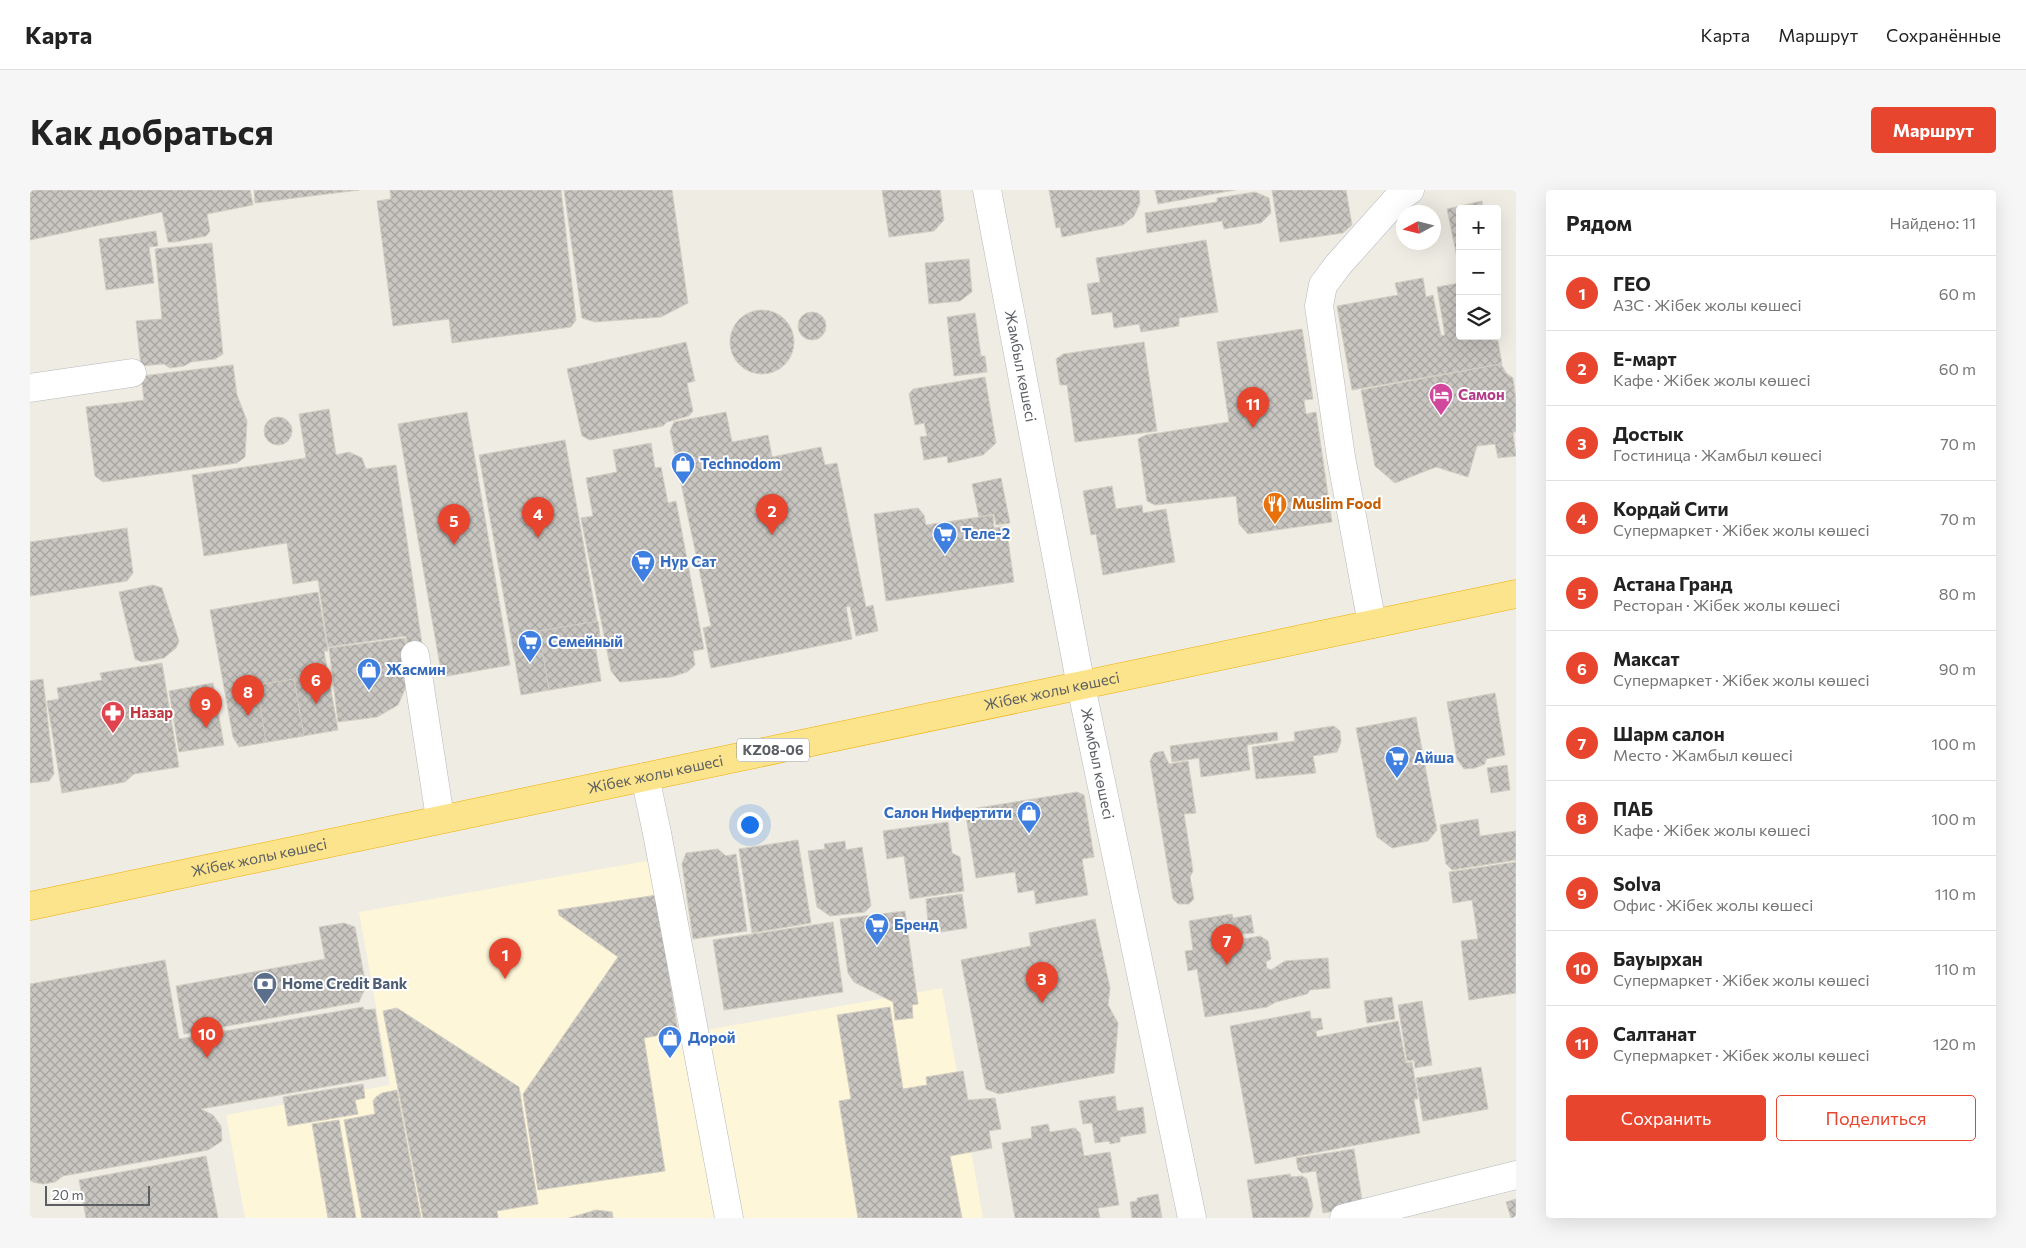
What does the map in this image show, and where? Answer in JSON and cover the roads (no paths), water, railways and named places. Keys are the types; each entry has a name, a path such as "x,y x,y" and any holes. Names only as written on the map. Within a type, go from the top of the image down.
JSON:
{"highway":[{"name":"Жібек жолы көшесі","path":"30,906 440,818 645,777 1516,594"}],"street":[{"name":"Жамбыл көшесі","path":"988,190 1081,686 1192,1218"},
{"path":"1372,624 1341,457 1319,306 1323,285 1338,265 1385,212 1410,190"},
{"path":"30,388 132,373"},
{"path":"415,655 440,818"},
{"path":"645,777 658,833 729,1218"},
{"path":"1344,1218 1516,1175"}],"place":[{"name":"Самон","path":"1441,416"},
{"name":"Салтанат","path":"1253,428"},
{"name":"Technodom","path":"683,485"},
{"name":"Muslim Food","path":"1275,525"},
{"name":"Е-март","path":"772,535"},
{"name":"Кордай Сити","path":"538,538"},
{"name":"Астана Гранд","path":"454,545"},
{"name":"Теле-2","path":"945,555"},
{"name":"Нур Сат","path":"643,583"},
{"name":"Семейный","path":"530,663"},
{"name":"Жасмин","path":"369,691"},
{"name":"Максат","path":"316,704"},
{"name":"ПАБ","path":"248,716"},
{"name":"Solva","path":"206,728"},
{"name":"Назар","path":"113,734"},
{"name":"Айша","path":"1397,779"},
{"name":"Салон Нифертити","path":"1029,834"},
{"name":"Бренд","path":"877,946"},
{"name":"Шарм салон","path":"1227,965"},
{"name":"ГЕО","path":"505,979"},
{"name":"Достык","path":"1042,1003"},
{"name":"Home Credit Bank","path":"265,1005"},
{"name":"Бауырхан","path":"207,1058"},
{"name":"Дорой","path":"670,1059"}]}
